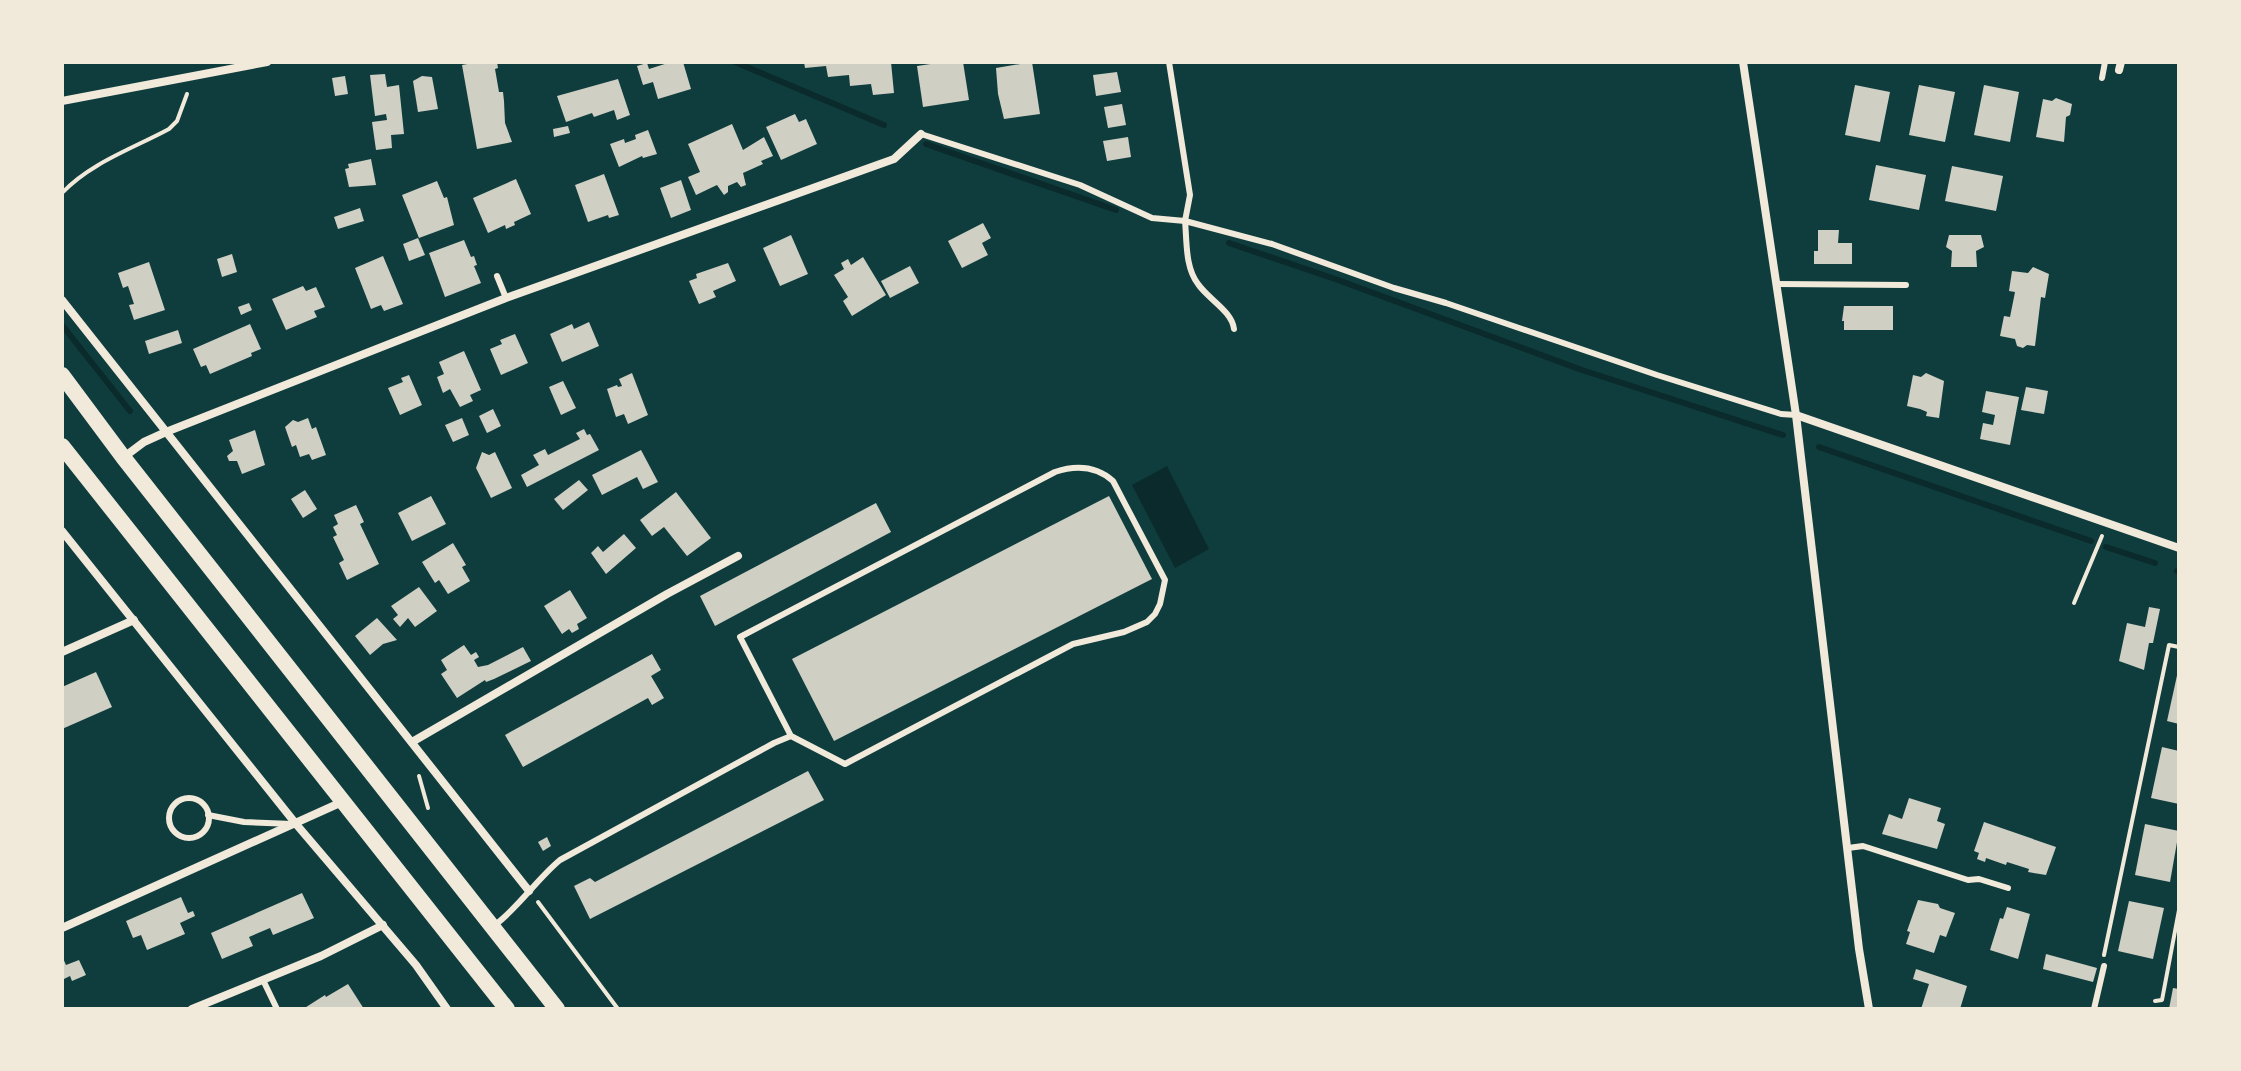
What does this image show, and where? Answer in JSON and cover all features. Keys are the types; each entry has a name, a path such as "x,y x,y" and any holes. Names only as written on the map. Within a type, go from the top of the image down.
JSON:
{"main road":[{"path":"62,375 557,1009"},
{"path":"62,446 507,1009"}],"street":[{"path":"62,101 267,62"},
{"path":"1743,62 1796,415 1859,949 1869,1009"},
{"path":"123,457 144,442 166,432 506,298 894,159 921,134"},
{"path":"62,300 529,891"},
{"path":"1796,415 2179,548"},
{"path":"62,531 296,824 383,925 447,1009"},
{"path":"412,742 738,556"},
{"path":"62,652 134,620"},
{"path":"62,928 342,802"},
{"path":"192,1009 208,1006 383,925"}],"lane":[{"path":"1169,62 1190,195 1185,221 1188,260 1196,282 1226,313 1234,323 1234,329"},
{"path":"2102,78 2105,62"},
{"path":"921,134 1080,185 1152,218 1185,221 1272,244 1657,375 1781,414 1796,415"},
{"path":"497,276 506,298"},
{"path":"1778,284 1906,285"},
{"path":"1082,467 1101,472 1113,481 1165,580 1160,604 1147,622 1124,632 1073,644 845,764 791,736 740,637 1055,472 1082,467"},
{"path":"492,927 510,913 560,860 791,736"},
{"path":"186,798 203,804 208,815 206,828 195,837 176,833 169,821 174,804 186,798"},
{"path":"208,815 244,822 296,824"},
{"path":"1848,848 1863,846 1968,880 1979,879 2008,888"},
{"path":"2094,1009 2104,966"},
{"path":"263,980 277,1009"}],"path":[{"path":"62,193 111,159 169,129 177,121 187,94"},
{"path":"2074,603 2107,523"},
{"path":"2104,956 2169,645 2179,647"},
{"path":"529,891 618,1009"},
{"path":"2155,1001 2162,1000 2179,910"}],"water":[{"path":"1167,466 1209,549 1175,568 1132,485"}],"building":[{"path":"497,62 498,68 495,69 499,92 503,92 505,123 512,142 477,149 462,65"},
{"path":"671,62 683,62 691,89 658,99 653,82 643,85 637,66 647,63 649,69"},
{"path":"804,62 891,62 894,93 873,95 871,84 850,86 849,75 828,77 826,66 805,68"},
{"path":"963,62 969,100 923,107 917,66"},
{"path":"1032,62 1040,114 1004,119 996,68"},
{"path":"1117,72 1121,92 1096,96 1093,75"},
{"path":"385,74 387,87 399,85 404,134 391,135 392,148 376,150 372,122 387,120 386,114 375,116 370,75"},
{"path":"345,76 348,94 335,96 332,78"},
{"path":"422,76 432,77 438,109 418,112 413,81"},
{"path":"618,79 630,115 617,120 614,110 594,117 592,113 566,122 557,96"},
{"path":"1855,85 1890,92 1880,142 1845,135"},
{"path":"1919,85 1955,92 1945,142 1909,135"},
{"path":"1984,85 2019,92 2010,142 1974,135"},
{"path":"2056,98 2072,104 2070,115 2066,117 2064,142 2036,137 2043,99 2052,101"},
{"path":"1122,104 1126,125 1108,128 1104,107"},
{"path":"795,114 799,122 806,119 817,144 781,160 766,127"},
{"path":"732,124 743,150 764,137 773,156 743,173 746,185 741,187 737,182 728,186 728,192 724,195 717,185 696,195 688,177 700,172 688,144"},
{"path":"568,126 570,133 554,137 553,129"},
{"path":"648,130 657,154 642,156 619,167 610,144 636,139 635,135"},
{"path":"1128,137 1131,157 1107,161 1103,141"},
{"path":"371,159 376,185 349,187 345,169 349,168 348,164"},
{"path":"1876,165 1926,175 1919,210 1869,200"},
{"path":"1952,166 2003,176 1996,211 1945,201"},
{"path":"604,174 619,215 609,218 608,215 588,222 575,185"},
{"path":"516,179 531,214 506,229 505,225 488,233 473,198"},
{"path":"681,180 691,210 671,218 660,188"},
{"path":"437,181 444,198 447,197 454,225 419,238 402,195"},
{"path":"360,208 364,221 338,229 334,217"},
{"path":"983,223 991,238 982,243 988,255 962,268 948,241"},
{"path":"1818,230 1839,230 1838,243 1852,243 1852,264 1814,264 1814,251 1818,251"},
{"path":"791,235 808,274 780,286 763,248"},
{"path":"1949,235 1981,235 1984,247 1976,251 1977,267 1951,267 1952,251 1946,247"},
{"path":"418,238 425,255 409,261 403,244"},
{"path":"464,240 471,257 474,256 477,265 474,266 481,283 445,297 429,253"},
{"path":"232,254 237,272 222,277 217,259"},
{"path":"383,256 403,304 384,311 381,305 371,309 355,268"},
{"path":"863,257 886,295 852,316 843,301 848,297 834,275 844,269 841,263 848,259 851,265"},
{"path":"149,262 165,310 134,320 129,305 134,304 128,286 123,288 118,273"},
{"path":"728,263 736,281 713,291 716,297 699,304 689,281 697,278 696,274"},
{"path":"910,266 919,283 890,298 881,281"},
{"path":"2033,267 2049,274 2045,298 2041,297 2035,346 2023,348 2017,346 2015,339 2000,336 2004,316 2010,317 2015,292 2009,291 2012,271 2028,273"},
{"path":"303,286 306,291 316,287 325,307 314,311 317,317 286,330 272,299"},
{"path":"249,303 252,310 241,315 238,307"},
{"path":"1844,306 1893,306 1893,330 1844,330"},
{"path":"589,322 599,346 562,362 550,334 572,324 574,329"},
{"path":"250,324 261,349 210,374 206,365 201,367 193,349"},
{"path":"178,330 182,343 149,354 145,341"},
{"path":"515,334 528,363 501,375 490,349 502,344 500,340"},
{"path":"464,351 481,390 470,395 473,401 460,407 450,389 443,393 437,377 444,374 439,362"},
{"path":"632,373 648,415 628,424 624,414 616,417 607,389 622,386 619,379"},
{"path":"1926,373 1944,381 1939,418 1926,416 1927,412 1907,406 1913,375 1921,377"},
{"path":"409,375 422,405 400,415 388,388 403,382 401,378"},
{"path":"563,381 576,408 561,415 549,387"},
{"path":"2026,387 2048,391 2044,414 2021,410"},
{"path":"1986,391 2019,397 2010,445 1980,439 1983,423 1993,425 1995,415 1982,412"},
{"path":"493,409 501,426 487,433 479,416"},
{"path":"308,418 312,429 316,427 326,455 312,460 309,454 300,457 296,445 292,447 285,427 293,420 298,422"},
{"path":"462,418 469,435 453,442 445,425"},
{"path":"584,429 599,450 527,487 521,475 539,465 533,455 545,449 548,455 580,439 576,433"},
{"path":"255,430 265,465 242,474 237,461 229,461 227,456 233,451 229,440"},
{"path":"641,450 658,482 643,489 637,477 602,495 592,475"},
{"path":"482,452 489,455 495,452 512,488 491,498 476,468"},
{"path":"579,480 588,490 563,510 554,499"},
{"path":"305,490 317,509 303,518 291,499"},
{"path":"676,492 711,538 687,556 664,527 652,536 640,520"},
{"path":"431,496 446,524 412,541 398,513"},
{"path":"1109,496 1152,579 834,741 792,659"},
{"path":"876,503 891,532 715,626 700,596"},
{"path":"356,505 364,522 360,524 379,564 347,580 339,563 344,560 333,537 337,535 333,527 338,524 334,515"},
{"path":"624,534 636,548 606,574 591,553 598,546 603,552"},
{"path":"453,543 466,565 462,567 470,581 448,594 439,580 435,583 422,562"},
{"path":"419,587 437,611 415,627 408,618 400,627 393,619 398,615 391,606"},
{"path":"570,590 587,618 577,624 579,629 572,633 569,629 562,634 544,606"},
{"path":"2149,607 2160,609 2144,670 2119,661 2127,623 2145,627"},
{"path":"377,618 397,640 383,644 370,655 355,636"},
{"path":"464,645 471,655 476,652 479,657 474,660 478,667 523,647 531,661 494,679 485,680 457,698 441,674 447,670 441,660"},
{"path":"652,654 661,670 651,676 664,698 652,705 648,698 523,767 505,735"},
{"path":"2179,671 2179,724 2167,721"},
{"path":"96,672 112,707 62,729 62,687"},
{"path":"2162,747 2179,751 2179,804 2151,798"},
{"path":"808,771 824,800 590,919 574,886 590,878 595,882"},
{"path":"1909,798 1941,808 1937,821 1945,824 1937,849 1882,834 1889,814 1902,819"},
{"path":"1984,822 2056,847 2046,875 2028,872 2029,869 2007,862 2006,865 1986,858 1985,862 1977,859 1979,853 1974,851"},
{"path":"2145,824 2179,831 2170,882 2135,875"},
{"path":"547,837 551,846 543,851 538,842"},
{"path":"302,893 314,918 273,935 270,928 249,937 253,946 222,959 211,933"},
{"path":"181,897 188,913 193,911 195,916 180,923 185,934 147,950 141,935 133,938 126,921"},
{"path":"1918,900 1938,904 1940,908 1955,913 1946,937 1940,935 1934,953 1906,944 1910,932 1907,931"},
{"path":"2129,901 2164,908 2153,959 2118,951"},
{"path":"2007,907 2030,914 2018,959 1990,950 2000,918 2003,919"},
{"path":"2046,954 2097,968 2093,982 2043,969"},
{"path":"62,956 66,965 79,960 86,975 72,981 70,976 62,980"},
{"path":"1916,969 1967,986 1960,1009 1921,1009 1929,984 1913,979"},
{"path":"348,984 364,1009 303,1009 325,995"},
{"path":"2173,988 2179,989 2179,1009 2169,1009"}],"waterway":[{"path":"735,62 884,125"},
{"path":"926,144 1116,210"},
{"path":"1229,243 1582,370 1783,435"},
{"path":"62,325 130,411"},
{"path":"1819,447 2091,541"},
{"path":"2106,547 2155,563"}]}
